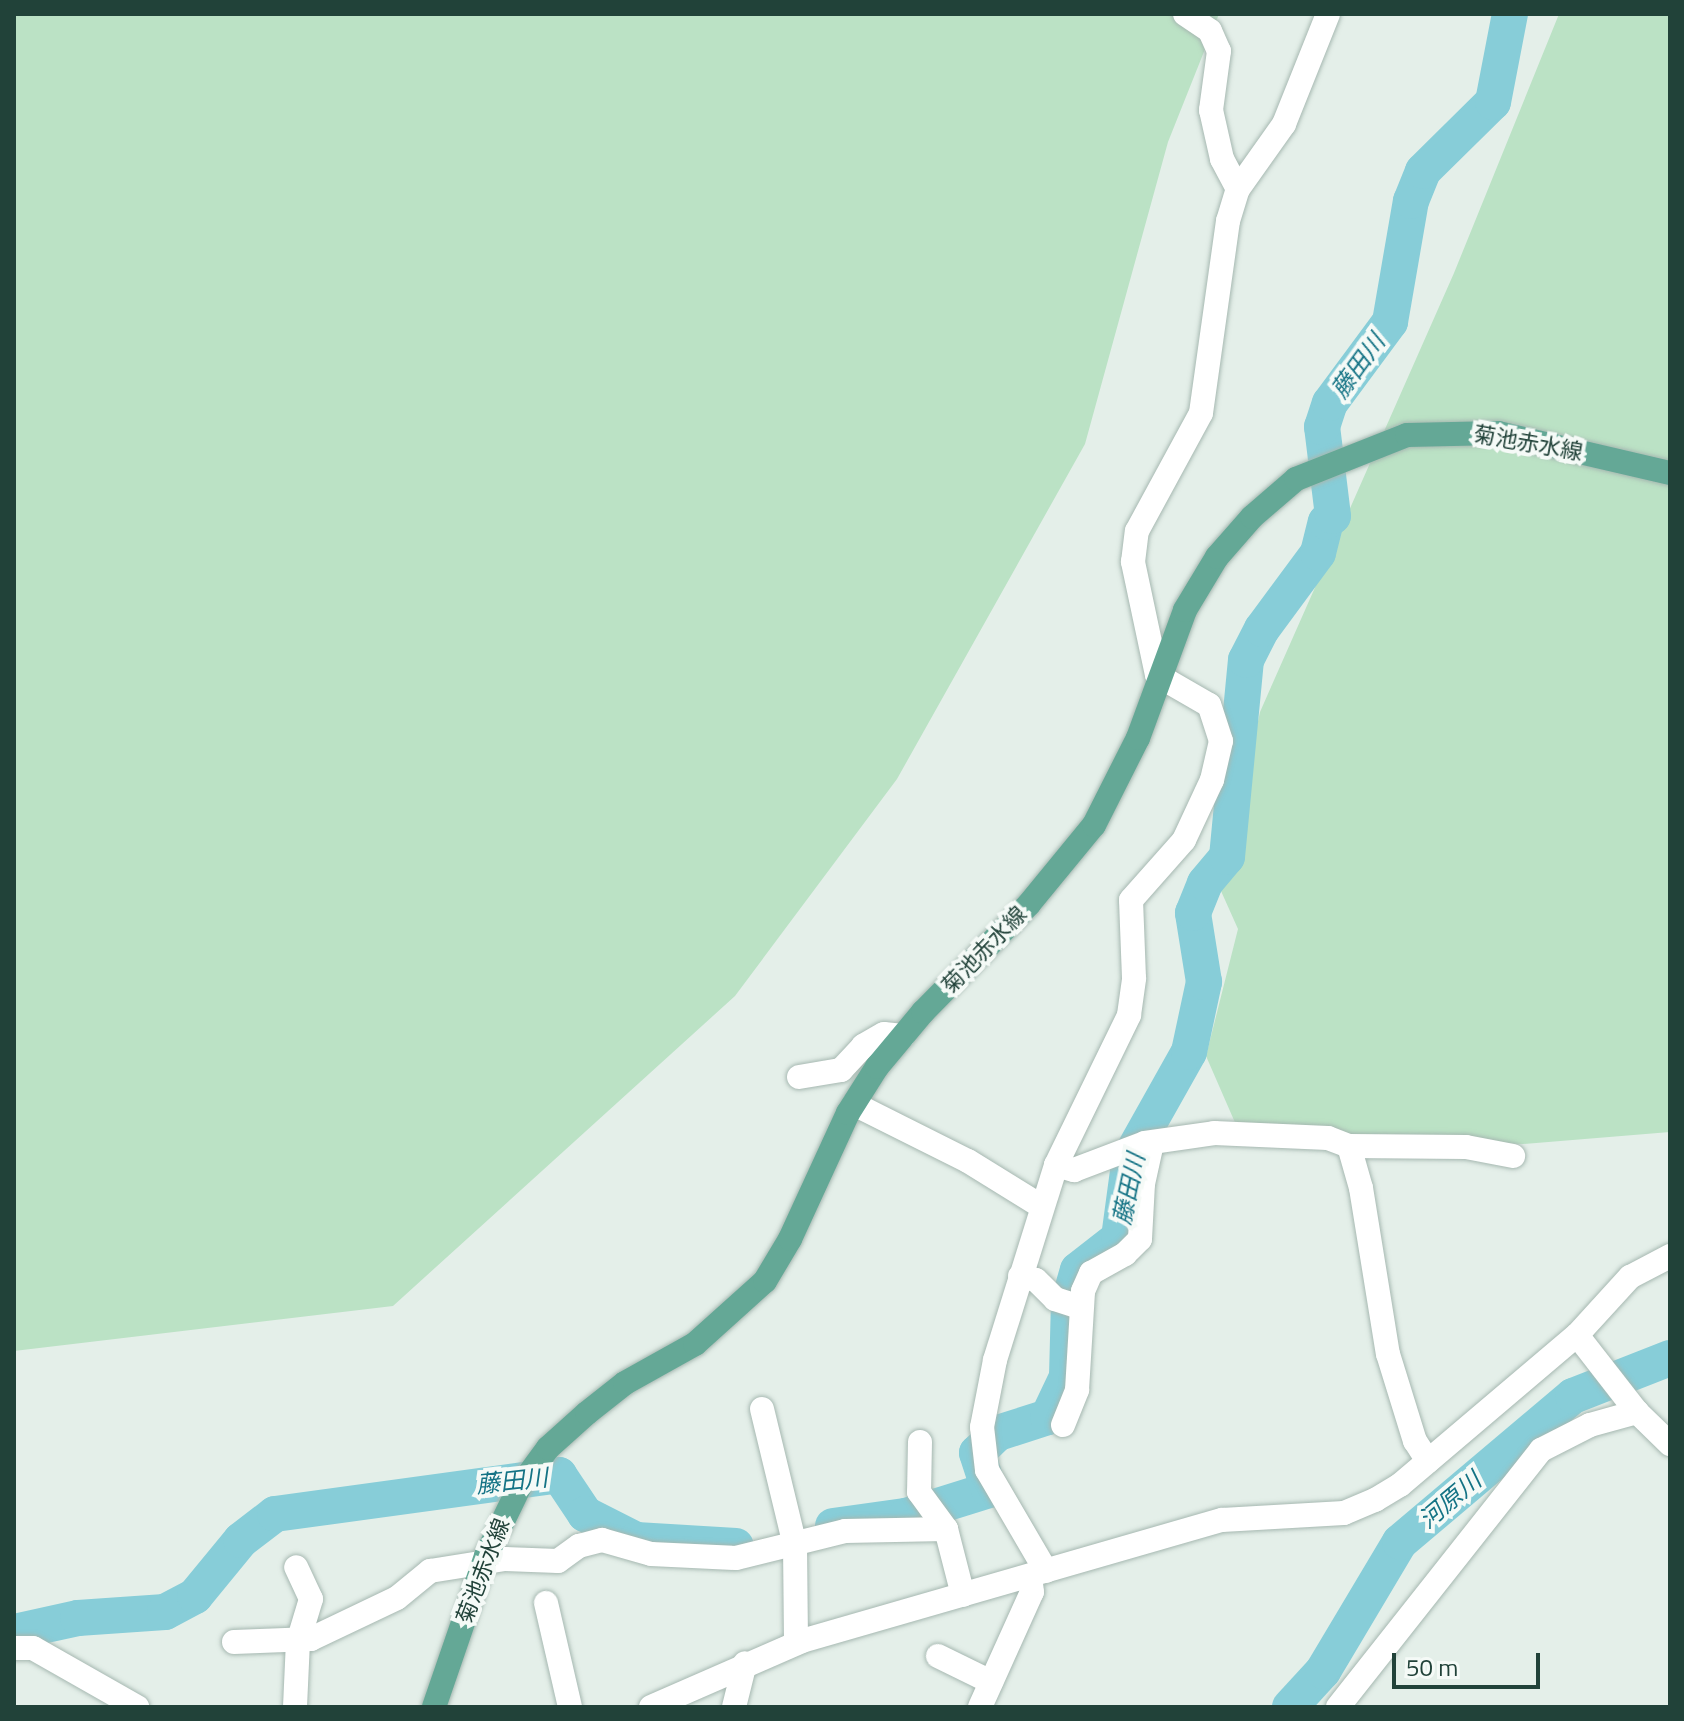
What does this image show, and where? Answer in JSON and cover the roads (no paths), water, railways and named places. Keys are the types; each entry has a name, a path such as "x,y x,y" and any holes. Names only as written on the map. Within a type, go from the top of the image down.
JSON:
{"main road":[{"name":"菊池赤水線","path":"434,1707 484,1561 508,1505 548,1448 625,1383 695,1344 734,1314 765,1281 790,1239 854,1104 903,1036 1029,904 1094,825 1138,738 1157,675 1185,610 1217,557 1296,479 1352,454 1407,435 1498,433 1670,473"}],"street":[{"path":"1185,14 1210,31 1219,51 1211,110 1222,159 1238,189"},
{"path":"980,1707 1038,1573 987,1470 982,1427 1041,1206 1056,1165 1129,1015 1134,978 1131,900 1184,840 1212,780 1221,741 1209,705 1157,675 1133,562 1137,531 1201,413 1228,221 1238,189 1284,124 1328,14"},
{"path":"799,1077 841,1070 863,1046 884,1034 903,1036"},
{"path":"854,1104 968,1161 1041,1206"},
{"path":"1056,1165 1074,1170 1152,1143 1214,1133 1328,1138 1349,1146 1466,1147 1513,1156"},
{"path":"1063,1425 1077,1390 1080,1307 1091,1273 1140,1239 1143,1184 1152,1143"},
{"path":"1349,1146 1361,1188 1388,1354 1415,1441 1428,1461"},
{"path":"651,1707 796,1643 1222,1520 1344,1513 1400,1485 1577,1335 1630,1277 1670,1256"},
{"path":"1020,1276 1036,1280 1055,1299 1080,1307"},
{"path":"1577,1335 1637,1412 1670,1444"},
{"path":"762,1409 795,1545 796,1643"},
{"path":"1338,1707 1541,1450 1590,1425 1637,1412"},
{"path":"920,1442 919,1492 946,1529 963,1595"},
{"path":"234,1642 298,1642 397,1598 430,1571 484,1561 558,1561 579,1546 602,1540 651,1554 736,1558 845,1531 946,1529"},
{"path":"295,1707 298,1642 311,1599 296,1567"},
{"path":"546,1603 570,1707"},
{"path":"14,1648 33,1648 137,1707"},
{"path":"938,1656 991,1682"},
{"path":"734,1707 745,1663"}],"waterway":[{"name":"藤田川","path":"833,1526 906,1516 989,1490 977,1453 998,1433 1048,1417 1067,1377 1069,1301 1078,1270 1119,1238 1130,1157 1189,1052 1204,982 1193,913 1205,883 1227,857 1246,660 1262,629 1318,553 1326,522 1333,516 1322,427 1330,403 1390,322 1411,201 1423,171 1493,102 1510,14"},
{"name":"河原川","path":"1290,1707 1323,1671 1400,1542 1573,1396 1670,1358"},
{"name":"藤田川","path":"14,1632 78,1618 165,1612 195,1596 241,1540 275,1514 559,1475 585,1514 636,1540 736,1546"}]}
